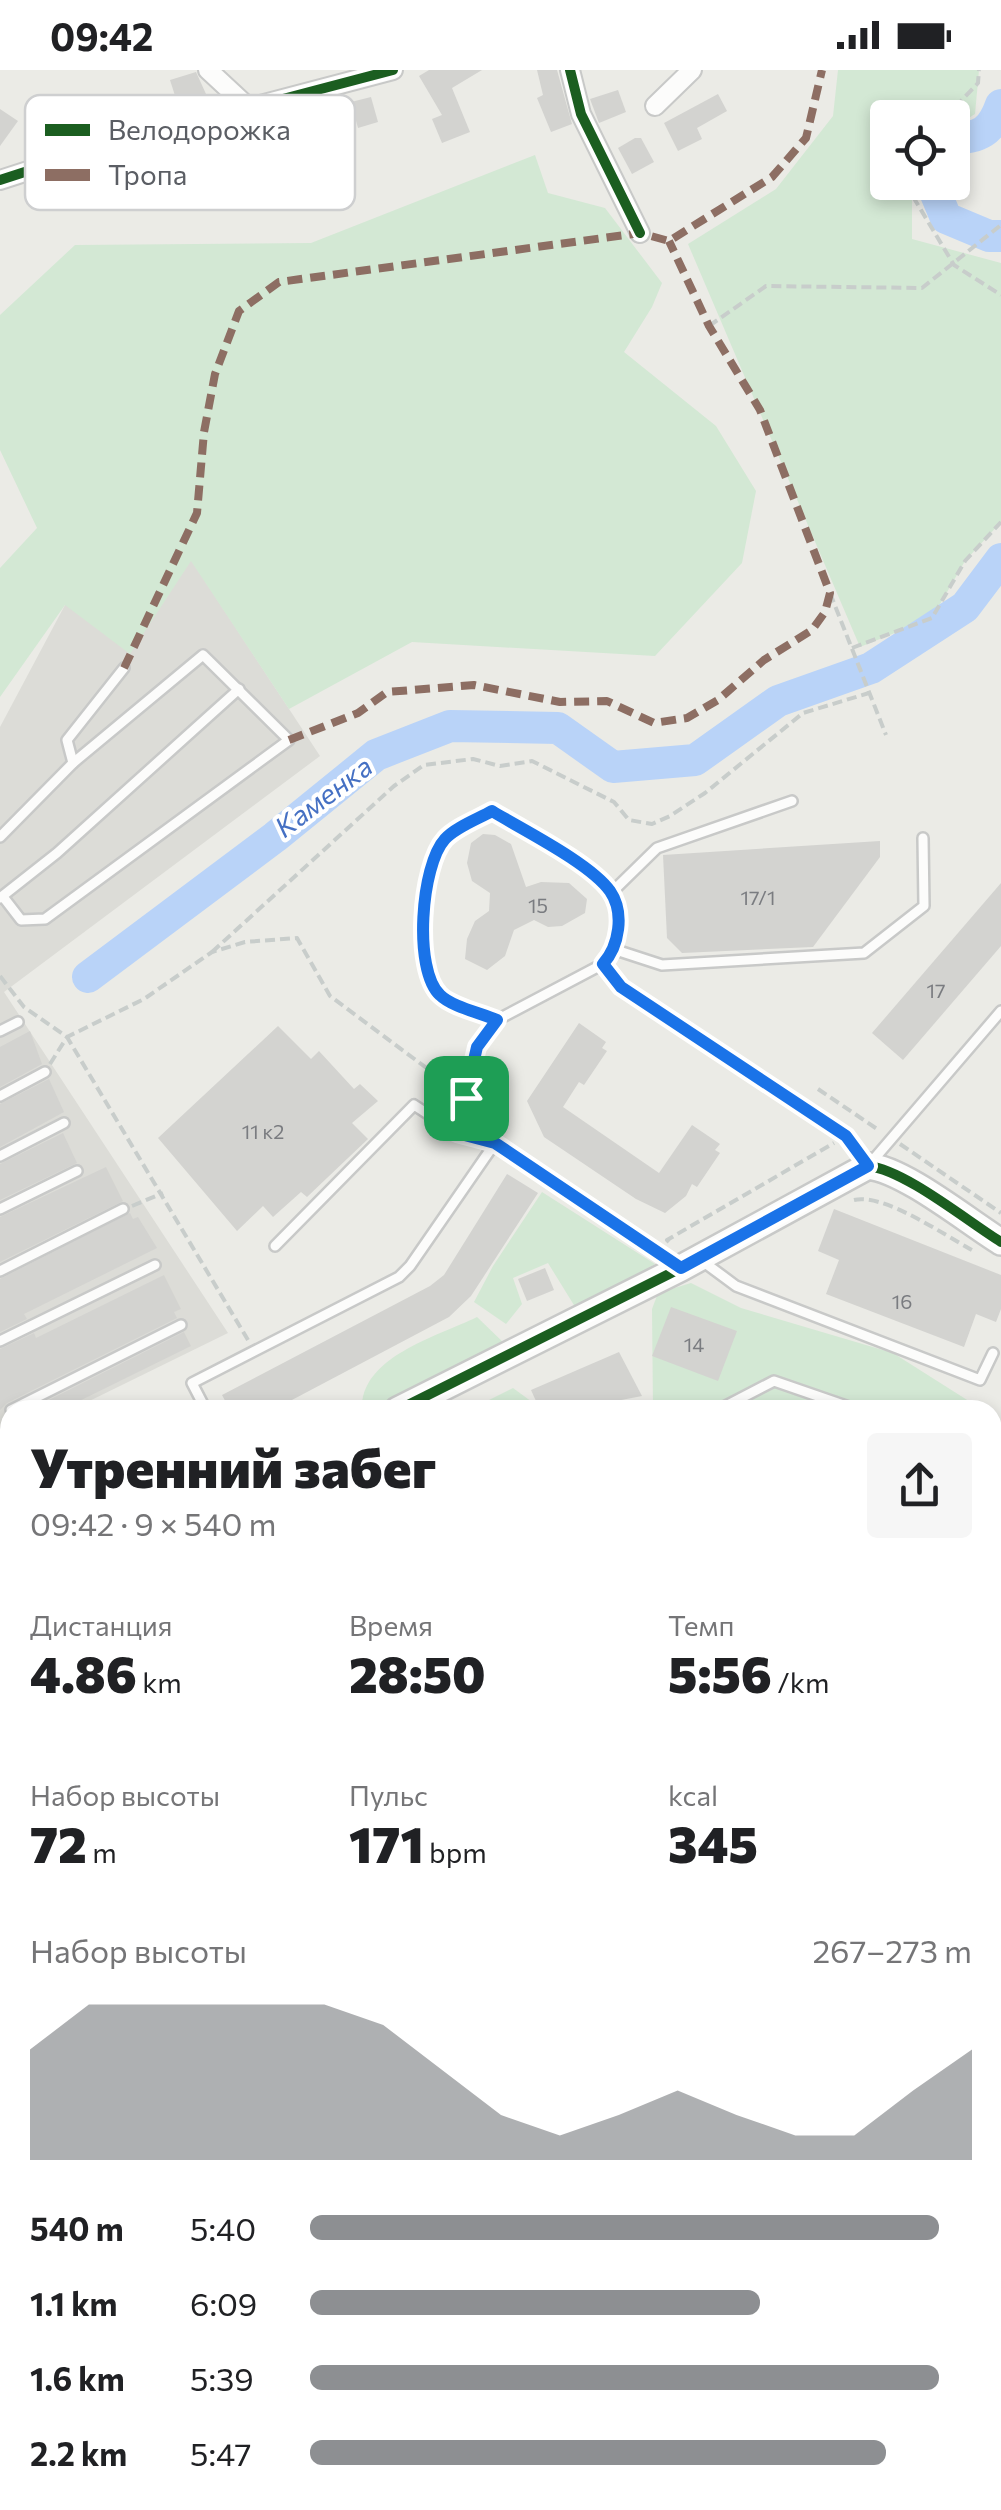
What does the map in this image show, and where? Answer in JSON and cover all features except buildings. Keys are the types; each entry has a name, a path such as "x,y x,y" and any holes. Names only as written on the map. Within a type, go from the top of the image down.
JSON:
{"street":[{"path":"208,70 235,95"},
{"path":"298,95 393,70"},
{"path":"570,70 581,114 640,233"},
{"path":"655,106 692,70"},
{"path":"0,180 25,172"},
{"path":"417,1400 868,1166 884,1168 1001,1242"}],"lane":[{"path":"0,837 73,763 202,655 239,689 289,740 45,919 20,920 2,898 239,689"},
{"path":"73,763 66,740 124,668"},
{"path":"611,892 658,848 792,801"},
{"path":"457,1133 477,1047 497,1020 603,964 616,950 618,924 611,892 585,868 492,811 444,840 433,864 422,916 424,971 440,997 497,1020"},
{"path":"616,950 662,965 864,953 924,906 923,838"},
{"path":"603,964 621,987 846,1136 868,1166 1001,1012"},
{"path":"0,1031 18,1022"},
{"path":"0,1096 45,1072"},
{"path":"275,1246 414,1105 457,1133 495,1143 686,1260 736,1286 980,1380 993,1353"},
{"path":"0,1156 64,1123"},
{"path":"201,1400 192,1383 399,1277 495,1143"},
{"path":"0,1209 77,1171"},
{"path":"0,1271 123,1209"},
{"path":"0,1341 155,1265"},
{"path":"30,1400 181,1325"},
{"path":"737,1400 774,1381 829,1400"}],"path":[{"path":"962,100 978,82 980,70"},
{"path":"915,200 954,265 1001,296"},
{"path":"709,326 766,286 922,288 1001,225"},
{"path":"852,648 932,618 965,561 1001,522"},
{"path":"830,592 886,735"},
{"path":"45,1072 67,1037 144,999 212,952 394,786 424,766 473,759 500,766 532,761 614,802 629,820 652,824 705,793 803,712 870,693"},
{"path":"212,952 246,942 296,938 330,996 466,1098"},
{"path":"0,976 24,1008 67,1037 256,1352"},
{"path":"818,1089 880,1131"},
{"path":"858,1130 869,1124"},
{"path":"686,1260 668,1240 834,1143"},
{"path":"900,1144 1001,1212"},
{"path":"123,1209 163,1193"}],"shaded area":[{"path":"191,560 320,756 4,992 228,1333 91,1400 0,1400 0,727 65,605"}],"green space":[{"path":"838,70 979,70 975,114 970,117 970,100 870,100 870,200 912,200 912,239 1001,263 1001,522 965,561 932,618 860,647 688,244 776,189 833,116"},
{"path":"535,155 548,193 605,208 662,283 624,352 716,426 756,491 742,563 655,656 412,642 289,709 191,561 130,654 65,605 0,697 0,568 37,528 0,450 0,315 75,245 311,243"},
{"path":"542,1192 655,1264 577,1310 548,1263 513,1278 522,1304 506,1324 474,1302"},
{"path":"691,1283 741,1308 893,1353 967,1400 653,1400 652,1309 658,1293"},
{"path":"477,1317 506,1345 397,1400 364,1400 373,1376 422,1341"},
{"path":"513,1388 529,1400 489,1400"}],"waterway":[{"name":"Каменка","path":"970,137 993,122 1001,105"},
{"name":"Каменка","path":"938,200 946,218 989,236 1001,236"},
{"name":"Каменка","path":"88,977 275,837 376,755 450,726 558,728 613,767 695,760 778,701 871,668 965,607 1001,559"}],"marked path":[{"path":"124,668 197,513 204,432 215,374 239,311 279,282 640,233 669,241 772,177 806,138 822,70"},
{"path":"289,740 358,713 387,692 474,685 560,702 607,701 654,723 687,718 718,700 764,660 812,630 825,612 830,593 760,410 709,326 669,241"}],"cycle path":[{"path":"298,95 393,70"},
{"path":"570,70 581,114 640,233"},
{"path":"0,180 25,172"},
{"path":"418,1400 681,1268 868,1166 917,1186 1001,1242"}],"route":[{"path":"492,811 585,868 611,892 618,924 616,950 603,964 621,987 846,1136 868,1166 681,1268 495,1143 457,1133 466,1098 477,1047 497,1020 440,997 424,971 422,916 433,864 444,840 492,811"}]}
